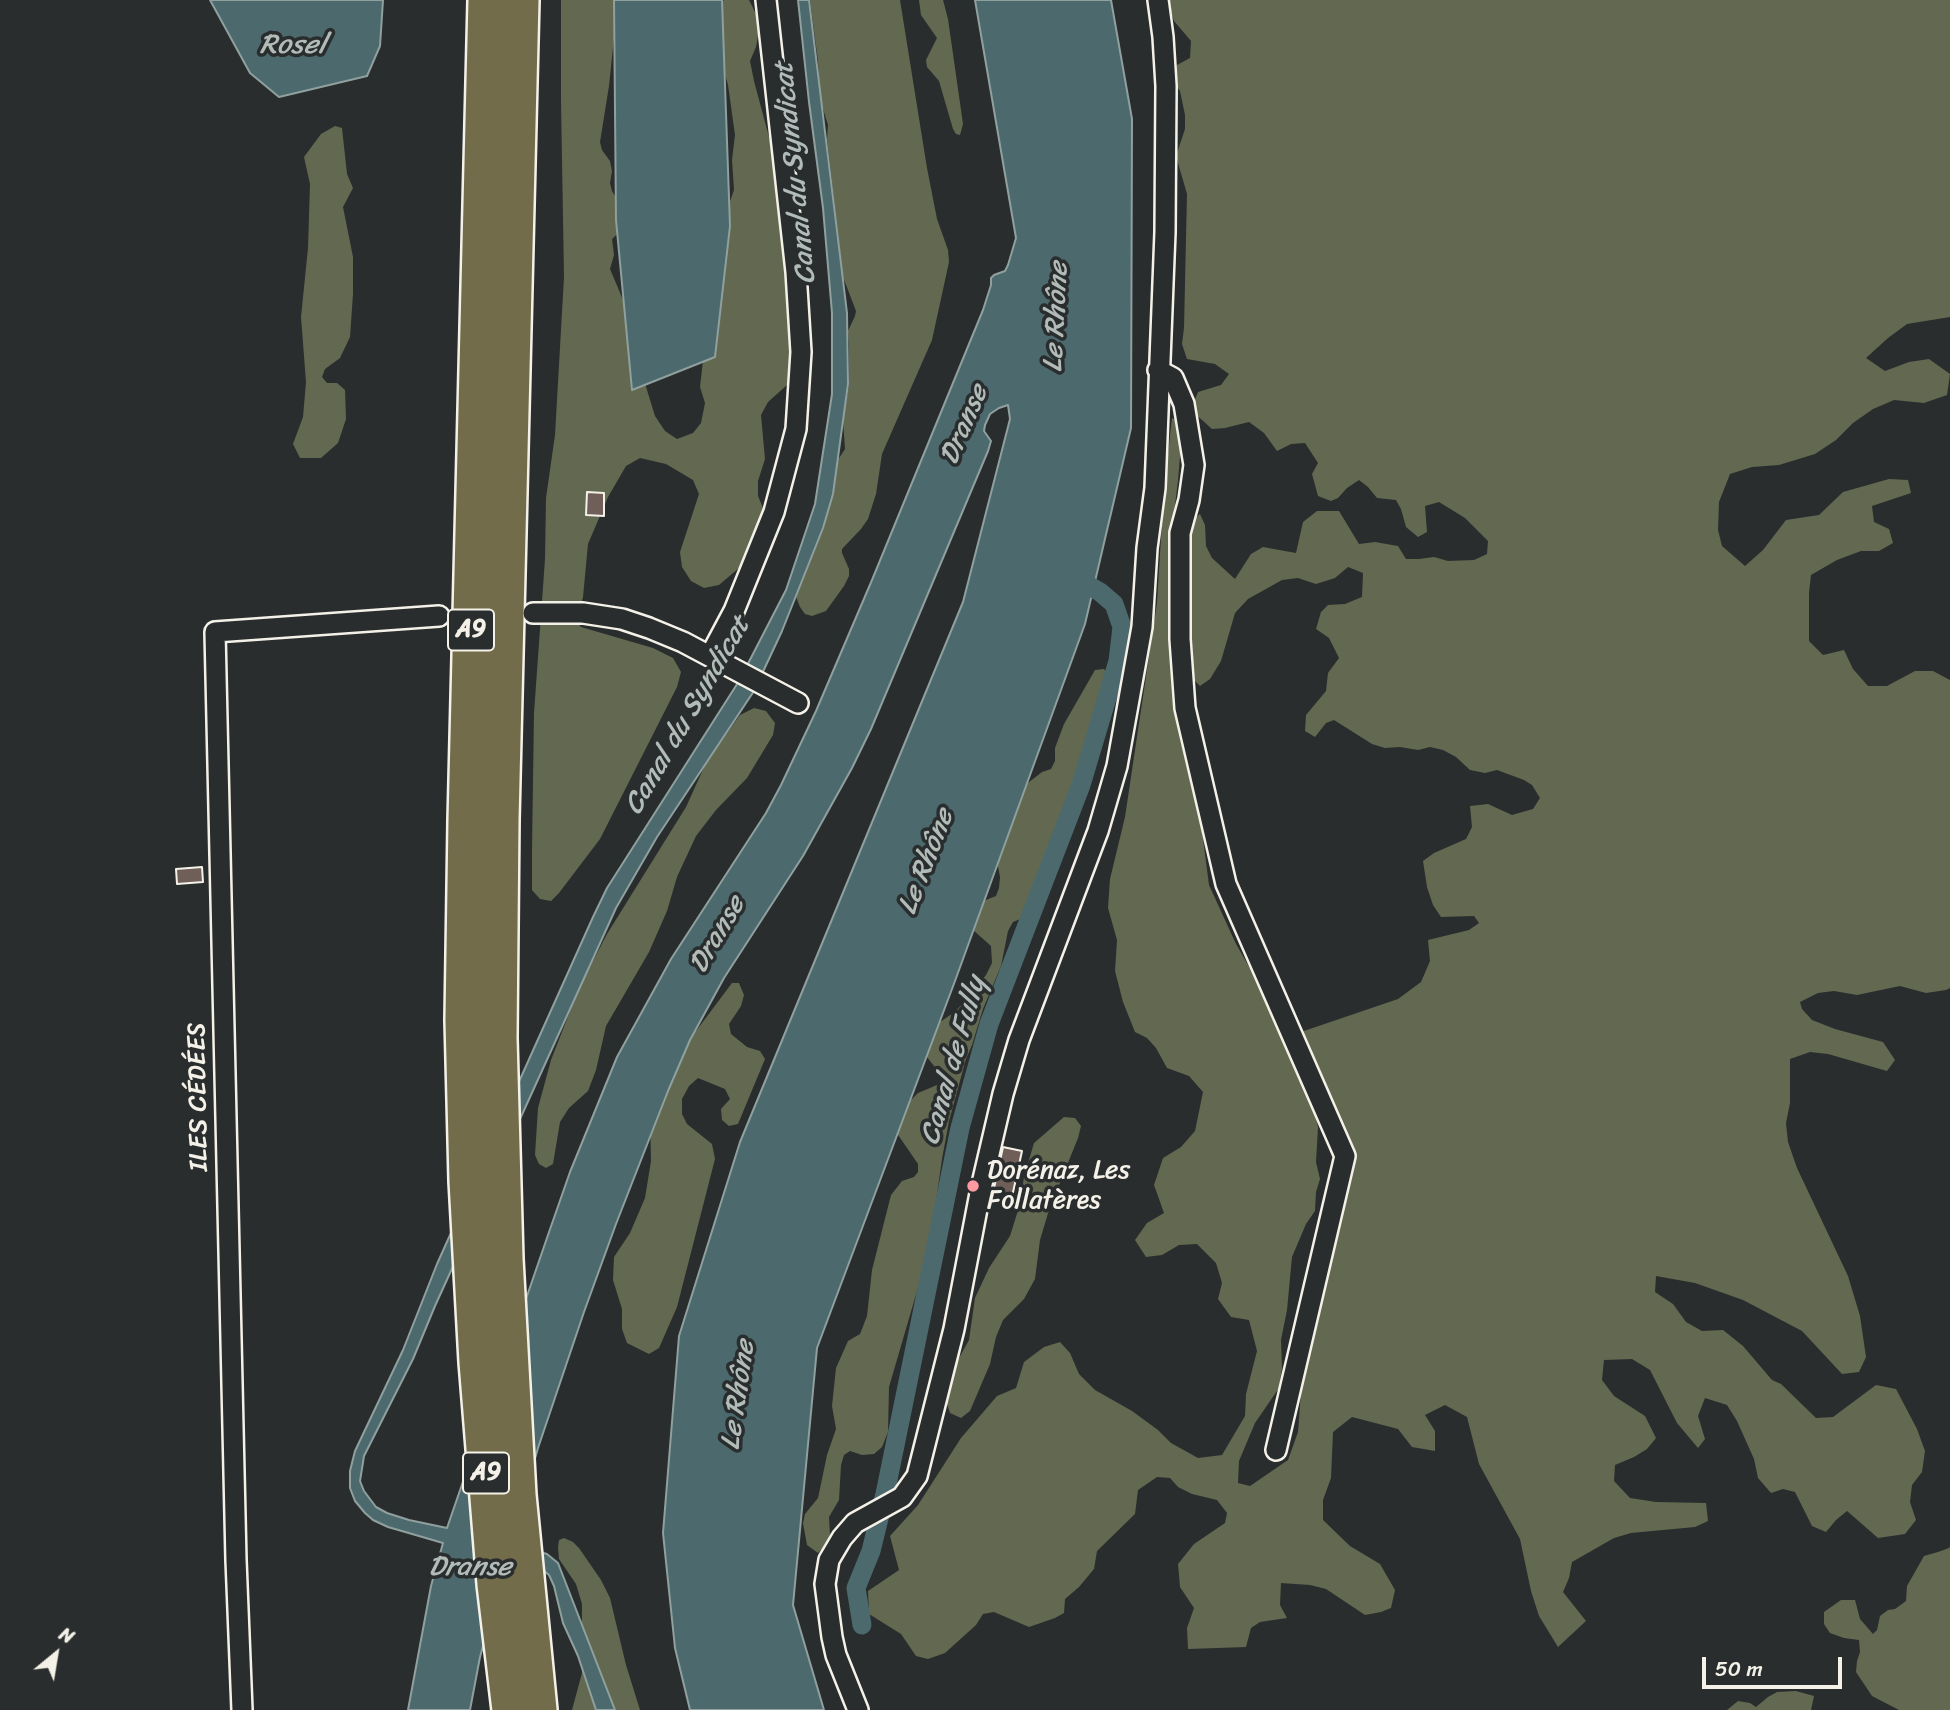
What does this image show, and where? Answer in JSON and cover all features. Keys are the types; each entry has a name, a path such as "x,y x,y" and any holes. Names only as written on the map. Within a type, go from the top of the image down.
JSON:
{"highway":[{"name":"A9","path":"487,0 464,1020 538,1710"},
{"name":"A9","path":"510,1698 486,1466 488,1259 498,1038 500,820 520,0"}],"street":[{"path":"717,659 775,512 796,429 802,352 796,272 766,0"},
{"path":"858,1710 834,1646 826,1602 825,1584 829,1560 847,1530 858,1520 902,1497 913,1483 922,1463 954,1329 989,1153 1019,1040 1098,831 1117,766 1142,627 1147,548 1155,488 1165,232 1166,86 1158,0"},
{"path":"1158,370 1173,378 1184,404 1194,465 1189,500 1180,533 1180,639 1185,708 1226,884 1345,1156 1276,1450"},
{"path":"533,613 583,613 622,619 672,637 798,704"},
{"name":"ILES CÉDÉES","path":"242,1710 236,1560 215,632 439,617"}],"green space":[{"path":"561,0 618,0 600,142 610,161 612,191 630,222 612,239 614,255 610,269 629,314 635,351 655,416 665,431 677,439 693,433 701,423 705,403 700,387 717,238 734,190 732,160 735,135 728,85 714,36 713,13 724,0 749,0 757,16 759,30 750,61 773,152 779,192 805,260 809,283 808,306 787,385 768,402 761,415 765,459 758,481 758,496 763,508 778,528 773,539 719,585 704,588 691,581 682,567 680,552 699,494 693,480 666,464 640,458 626,466 608,497 588,544 583,597 577,622 581,627 653,648 673,658 681,672 677,687 600,839 551,901 540,899 532,890 532,849 534,713 545,559 546,498 555,435 564,277"},
{"path":"810,0 900,0 927,168 949,262 932,340 882,454 876,494 868,519 842,549 849,576 826,611 812,616 805,614 795,594 799,580 814,552 834,466 845,449 843,420 849,385 848,331 856,311 843,277 827,139 828,125 820,99"},
{"path":"919,0 943,0 963,124 960,135 953,129 939,81 927,67 926,60 937,38 921,15"},
{"path":"1167,0 1950,0 1950,317 1907,324 1866,358 1885,371 1909,362 1929,359 1950,374 1947,395 1924,403 1894,400 1873,409 1815,454 1779,465 1752,467 1730,474 1719,502 1718,530 1722,546 1745,566 1763,550 1786,520 1819,515 1843,492 1889,479 1908,480 1911,493 1872,506 1874,522 1889,529 1893,543 1879,551 1861,551 1837,560 1811,575 1809,641 1823,655 1844,650 1853,669 1868,686 1887,686 1915,671 1933,671 1950,680 1950,988 1926,993 1900,986 1857,995 1834,991 1818,993 1800,1002 1802,1009 1812,1020 1883,1042 1895,1060 1887,1071 1828,1054 1810,1052 1790,1059 1790,1103 1786,1123 1788,1142 1797,1168 1848,1276 1860,1316 1866,1357 1859,1372 1842,1374 1802,1331 1743,1300 1695,1283 1656,1276 1655,1292 1673,1304 1686,1322 1702,1331 1723,1330 1743,1346 1772,1380 1781,1384 1816,1418 1833,1417 1876,1385 1896,1389 1925,1451 1922,1472 1912,1485 1910,1502 1916,1520 1905,1534 1878,1538 1847,1511 1826,1532 1812,1526 1795,1492 1783,1489 1771,1493 1758,1478 1754,1459 1727,1405 1705,1398 1698,1416 1705,1439 1698,1448 1677,1423 1650,1370 1632,1359 1604,1360 1602,1380 1614,1396 1645,1416 1656,1438 1647,1449 1615,1465 1614,1481 1630,1498 1656,1502 1706,1503 1708,1521 1695,1527 1631,1533 1614,1538 1572,1562 1563,1592 1586,1621 1558,1647 1539,1616 1520,1539 1479,1464 1467,1417 1445,1405 1425,1415 1435,1431 1435,1451 1412,1447 1398,1429 1352,1417 1333,1432 1331,1478 1323,1500 1323,1520 1350,1546 1380,1564 1395,1590 1391,1608 1381,1612 1365,1615 1326,1589 1281,1583 1280,1605 1287,1618 1260,1622 1251,1628 1246,1647 1188,1649 1187,1628 1194,1608 1180,1587 1178,1564 1194,1544 1225,1523 1227,1513 1217,1500 1192,1494 1178,1487 1170,1478 1157,1477 1138,1490 1135,1514 1097,1551 1094,1569 1065,1599 1064,1613 1055,1618 1029,1627 994,1612 983,1614 976,1625 945,1653 928,1659 916,1656 901,1634 869,1614 868,1591 899,1570 890,1536 918,1505 961,1438 997,1396 1016,1388 1024,1362 1044,1347 1060,1342 1070,1353 1079,1374 1095,1390 1132,1411 1171,1443 1198,1458 1222,1455 1245,1416 1246,1394 1257,1351 1249,1320 1231,1317 1218,1299 1222,1283 1216,1263 1197,1244 1179,1245 1162,1255 1146,1257 1135,1240 1147,1223 1164,1213 1154,1185 1163,1158 1181,1147 1195,1131 1203,1092 1189,1076 1167,1068 1156,1048 1147,1038 1135,1032 1115,971 1117,940 1108,908 1110,879 1125,817 1157,603 1164,489 1172,418 1176,420 1182,433 1170,567 1174,696 1178,730 1202,831 1209,885 1309,1090 1318,1127 1316,1162 1320,1179 1315,1211 1306,1224 1292,1257 1281,1340 1282,1368 1279,1388 1255,1423 1239,1461 1238,1483 1250,1486 1288,1460 1298,1432 1303,1365 1341,1128 1298,1033 1398,999 1421,982 1430,961 1428,940 1469,930 1479,923 1474,916 1441,917 1433,905 1427,887 1423,861 1434,853 1466,839 1472,827 1470,806 1488,804 1512,815 1533,809 1540,798 1532,785 1524,780 1497,770 1485,773 1470,770 1456,757 1443,750 1430,747 1418,750 1385,748 1372,744 1334,720 1326,723 1315,737 1305,731 1306,715 1326,691 1328,673 1339,658 1329,638 1316,629 1321,612 1328,605 1345,604 1362,597 1363,573 1348,567 1335,578 1316,584 1298,578 1282,580 1248,599 1235,613 1221,661 1210,679 1200,686 1192,678 1189,660 1185,526 1200,514 1205,525 1206,546 1212,558 1235,579 1251,554 1263,547 1296,553 1303,522 1317,511 1339,511 1359,544 1375,542 1398,546 1406,559 1434,557 1448,561 1474,560 1487,554 1488,541 1465,518 1439,502 1425,506 1427,532 1418,537 1406,527 1396,500 1377,498 1359,480 1331,501 1318,496 1312,474 1318,463 1305,443 1291,444 1277,451 1264,433 1249,422 1212,429 1191,410 1198,392 1221,385 1229,374 1215,364 1187,359 1182,344 1187,194 1176,156 1185,129 1185,115 1180,91 1176,86 1177,65 1190,58 1191,41 1174,21"},
{"path":"335,126 342,128 347,174 353,188 343,207 353,257 353,294 350,337 340,358 325,369 322,377 327,383 337,383 345,390 346,419 338,443 321,458 300,458 293,444 303,417 306,382 301,317 308,248 310,184 304,157 321,134"},
{"path":"1104,669 1109,675 1110,688 1074,783 1040,882 1036,903 1025,917 1013,922 1008,931 1001,966 966,1059 949,1121 929,1250 889,1387 888,1432 882,1447 874,1454 862,1455 850,1451 844,1455 839,1500 829,1517 830,1535 826,1545 818,1553 807,1545 803,1523 805,1514 818,1498 827,1455 836,1429 832,1406 836,1368 848,1341 860,1334 867,1316 872,1270 891,1195 902,1181 914,1177 918,1172 918,1164 892,1126 899,1112 918,1093 937,1085 941,1079 923,1052 930,1029 956,1011 986,975 992,963 991,946 963,921 968,907 996,896 999,888 1000,877 993,841 1006,800 1042,772 1051,769 1064,724 1095,670"},
{"path":"754,708 766,711 775,723 773,735 747,778 716,810 696,836 677,877 667,911 649,952 606,1026 596,1070 588,1091 569,1108 560,1122 553,1164 546,1168 539,1164 535,1155 538,1108 551,1060 580,986 607,934 686,807 706,763 740,715"},
{"path":"732,983 739,983 744,995 741,1006 729,1024 731,1034 747,1047 760,1051 765,1059 738,1124 729,1126 722,1120 721,1109 730,1099 725,1089 698,1078 689,1086 682,1099 682,1114 687,1124 712,1144 715,1159 677,1307 659,1348 649,1354 627,1343 622,1329 622,1309 613,1280 614,1257 630,1233 645,1198 651,1161 650,1116 675,1059"},
{"path":"1064,1117 1075,1118 1081,1126 1049,1210 1040,1240 1035,1279 1024,1299 1003,1320 990,1364 970,1411 961,1418 950,1413 946,1401 949,1376 969,1340 975,1298 989,1268 1010,1236 1034,1143"},
{"path":"564,1538 579,1548 610,1598 640,1710 572,1710 582,1673 582,1604 576,1584 559,1559 559,1540"},
{"path":"1950,1546 1950,1710 1899,1710 1872,1696 1856,1672 1860,1652 1859,1640 1830,1633 1824,1624 1824,1612 1841,1600 1855,1600 1860,1619 1873,1634 1877,1630 1880,1616 1906,1601 1907,1586 1924,1556"},
{"path":"1796,1691 1814,1696 1811,1710 1727,1710 1738,1701 1756,1707 1777,1692"}],"water":[{"name":"Rosel","path":"210,0 383,0 380,46 367,76 279,97 250,73"},
{"path":"614,0 722,0 730,226 715,357 632,390 616,220"},
{"path":"798,0 809,0 847,313 848,384 833,494 823,528 782,631 754,691 657,837 616,908 413,1359 364,1456 360,1481 376,1507 409,1520 447,1528 570,1172 617,1057 671,959 766,813 781,785 872,580 983,310 991,278 1005,271 1008,265 1016,238 975,0 1111,0 1132,119 1131,428 1085,624 817,1348 793,1605 824,1710 690,1710 675,1648 663,1533 679,1336 740,1142 963,602 1010,419 1008,405 990,414 985,425 984,431 991,441 988,451 852,768 803,856 724,978 690,1040 616,1224 538,1448 511,1544 547,1554 558,1563 615,1710 596,1710 578,1656 563,1623 549,1575 539,1567 507,1560 480,1657 470,1710 408,1710 431,1586 443,1543 388,1527 365,1513 355,1501 350,1488 350,1471 355,1451 403,1350 437,1264 607,888 739,681 786,590 815,504 832,394 832,313 823,208"}],"building":[{"path":"587,492 604,493 604,516 586,515"},
{"path":"202,867 203,882 177,884 176,869"},
{"path":"1003,1147 1022,1151 1012,1197 993,1193"}],"waterway":[{"name":"Canal de Fully","path":"862,1625 856,1588 871,1551 885,1494 960,1128 989,1024 1081,785 1118,661 1122,627 1114,604 1100,592 1070,575"}],"place":[{"name":"Dorénaz, Les Follatères","path":"973,1186"}],"water label":[{"name":"Canal du Syndicat","path":"796,173"},
{"name":"Le Rhône","path":"1057,317"},
{"name":"Dranse","path":"965,425"},
{"name":"Canal du Syndicat","path":"688,716"},
{"name":"Le Rhône","path":"927,862"},
{"name":"Dranse","path":"718,935"},
{"name":"Le Rhône","path":"739,1395"},
{"name":"Dranse","path":"470,1568"}]}
